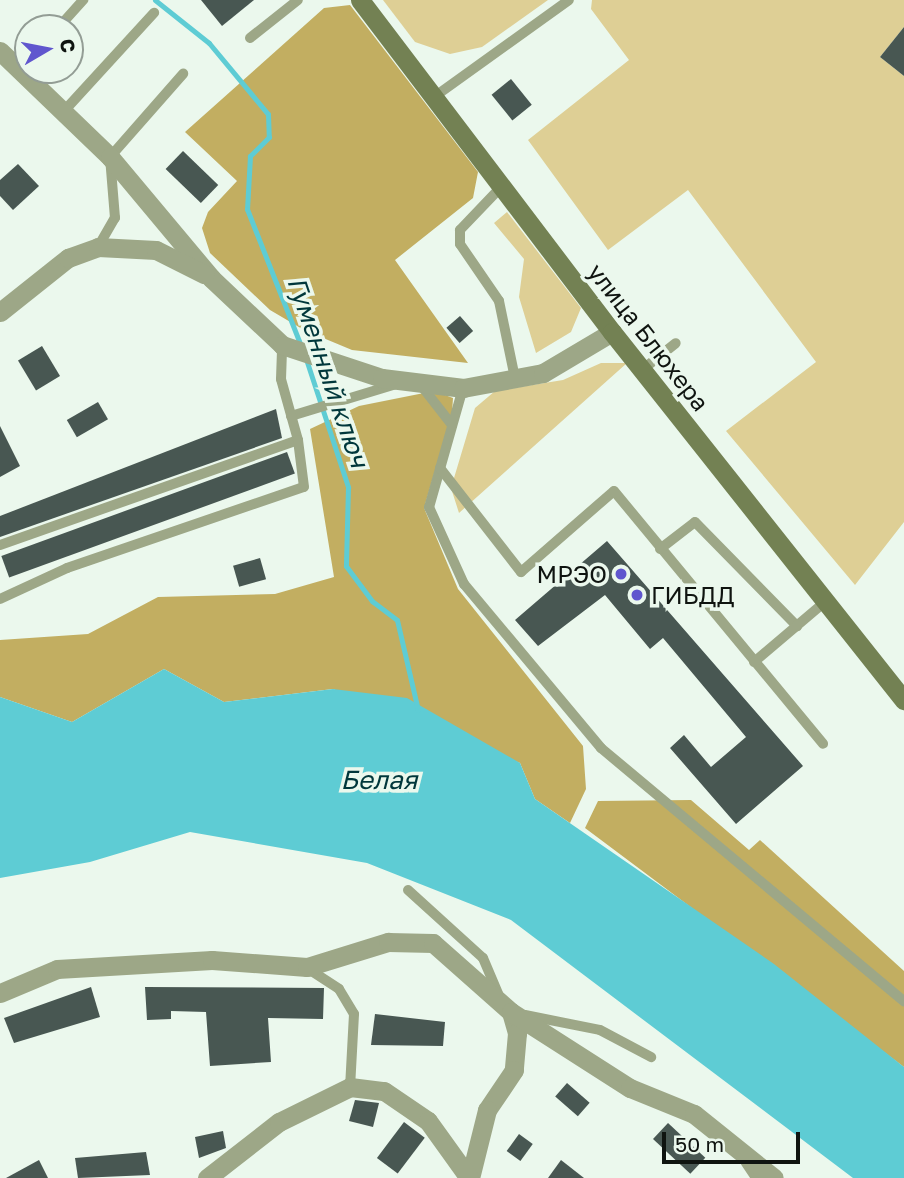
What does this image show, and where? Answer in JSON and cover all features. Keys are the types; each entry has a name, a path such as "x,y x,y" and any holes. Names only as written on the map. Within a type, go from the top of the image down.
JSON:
{"main road":[{"name":"улица Блюхера","path":"360,0 612,332 904,700"}],"street":[{"path":"41,84 110,157 211,278 282,345 326,363 413,382 463,388 543,373 612,332"},
{"path":"0,312 68,258 98,247 156,250 211,278"},
{"path":"0,993 57,969 212,960 307,967 388,942 433,943 479,978 506,1006 630,1088 694,1114 774,1178"},
{"path":"470,1178 487,1110 514,1070 517,1032 506,1006"},
{"path":"207,1178 279,1122 350,1087 384,1091 428,1121 470,1178"}],"lane":[{"path":"70,14 83,0"},
{"path":"250,38 298,0"},
{"path":"434,97 569,0"},
{"path":"65,110 154,13"},
{"path":"98,247 115,218 110,157 183,74"},
{"path":"502,186 460,230 460,244 499,301 515,379"},
{"path":"642,370 676,342"},
{"path":"0,599 68,568 304,487 298,440 281,379 282,345"},
{"path":"291,416 413,382 452,425"},
{"path":"463,388 429,507 464,584 601,748 904,1001"},
{"path":"0,545 298,440"},
{"path":"440,468 521,572 614,491 823,744"},
{"path":"660,549 695,522 797,626"},
{"path":"754,662 826,601"},
{"path":"408,890 483,958 506,1006 600,1030 651,1057"},
{"path":"307,967 339,989 354,1014 350,1087"},
{"path":"737,1148 756,1178"}],"shaded area":[{"path":"383,0 548,0 482,47 450,54 415,42"},
{"path":"592,0 904,0 904,27 880,57 904,76 904,522 855,585 726,431 816,362 688,190 608,250 528,140 629,60 591,9"},
{"path":"350,5 478,172 473,198 395,260 468,363 352,350 304,330 270,310 210,253 202,228 208,212 237,181 185,132 324,8"},
{"path":"507,212 581,308 571,332 536,353 519,297 524,259 494,223"},
{"path":"601,363 627,363 459,513 451,488 475,408 495,391 563,380"},
{"path":"434,391 453,398 452,413 424,508 458,589 583,746 586,789 570,823 535,799 520,763 333,689 224,702 164,669 72,722 0,697 0,640 88,634 158,597 275,594 334,577 310,429 359,406"},
{"path":"691,800 749,850 760,840 904,971 904,1067 585,828 598,801"}],"water":[{"name":"Белая","path":"164,669 224,702 333,689 407,698 520,763 535,799 774,964 904,1067 904,1178 853,1178 511,920 367,863 190,832 90,862 0,878 0,697 72,722"}],"building":[{"path":"201,0 254,0 222,26"},
{"path":"904,27 904,76 880,57"},
{"path":"511,79 532,105 512,120 492,95"},
{"path":"183,151 218,185 201,203 166,169"},
{"path":"18,164 39,186 13,210 0,196 0,180"},
{"path":"460,316 473,331 460,343 446,328"},
{"path":"42,346 60,376 36,390 18,360"},
{"path":"98,402 108,419 77,437 67,420"},
{"path":"276,409 282,438 0,537 0,516"},
{"path":"0,426 20,466 0,477"},
{"path":"287,452 295,474 9,578 1,556"},
{"path":"607,541 803,766 736,824 670,748 684,735 711,767 746,737 663,638 650,649 605,595 538,646 515,620"},
{"path":"260,558 266,579 239,587 233,566"},
{"path":"91,987 100,1017 14,1043 4,1018"},
{"path":"145,987 324,988 323,1019 268,1018 271,1062 210,1066 206,1012 171,1011 171,1019 147,1020"},
{"path":"375,1014 445,1022 443,1046 371,1045"},
{"path":"567,1083 590,1103 578,1116 555,1097"},
{"path":"355,1100 379,1103 373,1127 349,1121"},
{"path":"404,1122 425,1138 398,1174 377,1158"},
{"path":"668,1123 705,1158 690,1174 653,1139"},
{"path":"223,1131 226,1148 199,1158 195,1137"},
{"path":"519,1134 533,1144 520,1161 507,1151"},
{"path":"146,1152 150,1175 78,1178 75,1158"},
{"path":"39,1160 48,1178 6,1178"},
{"path":"561,1160 584,1178 548,1178"}],"waterway":[{"name":"Гуменный ключ","path":"155,0 209,43 268,114 269,137 250,156 247,209 301,346"},
{"name":"Гуменный ключ","path":"306,359 348,487 346,566 372,601 397,620 418,710"}],"place":[{"name":"МРЭО","path":"621,574"},
{"name":"ГИБДД","path":"637,595"}]}
